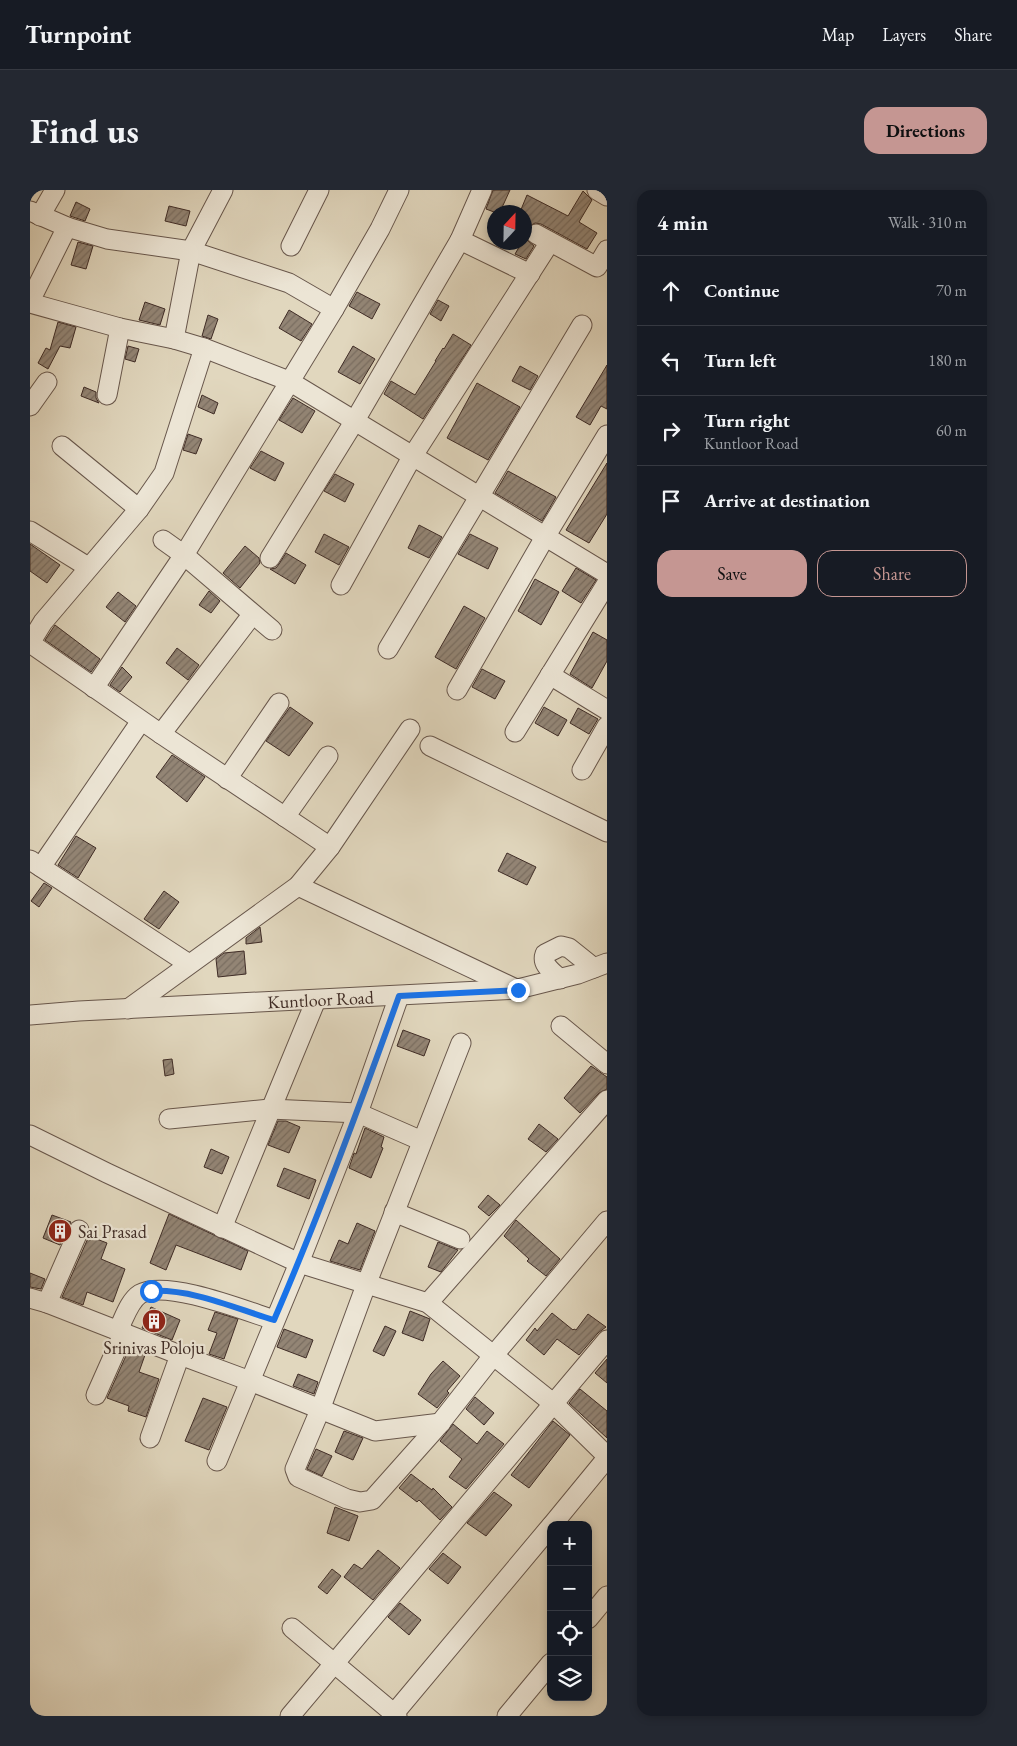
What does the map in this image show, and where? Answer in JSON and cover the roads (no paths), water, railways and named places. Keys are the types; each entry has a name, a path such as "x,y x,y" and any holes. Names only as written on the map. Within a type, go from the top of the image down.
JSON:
{"street":[{"path":"55,190 35,213 67,227 107,238 191,251 289,283 334,309"},
{"path":"174,340 191,251 223,190"},
{"path":"291,246 320,190"},
{"path":"94,688 184,555 334,309 380,229 399,190"},
{"path":"270,558 354,422 460,240 482,190"},
{"path":"597,190 607,196"},
{"path":"67,227 30,302 120,328 204,348 289,381 607,574"},
{"path":"341,585 412,457 530,274 543,238 602,270 607,250"},
{"path":"460,240 530,274"},
{"path":"388,649 582,325"},
{"path":"107,395 120,328"},
{"path":"204,348 164,473 139,509 88,567 36,618 30,643 141,721 330,847"},
{"path":"30,406 47,382"},
{"path":"457,690 545,537 607,435"},
{"path":"62,446 139,509"},
{"path":"30,531 88,567"},
{"path":"163,540 184,555 252,615 272,630"},
{"path":"515,732 607,583"},
{"path":"161,734 252,615"},
{"path":"550,675 607,710"},
{"path":"227,779 279,703"},
{"path":"141,721 36,864 189,964"},
{"path":"582,770 607,726"},
{"path":"128,1009 298,886 330,847 410,729"},
{"path":"430,746 607,832"},
{"path":"285,817 328,756"},
{"path":"298,886 518,990"},
{"path":"560,979 544,963 544,959 545,954 561,946 569,948 601,965"},
{"name":"Kuntloor Road","path":"30,1015 518,990 578,974 601,965"},
{"path":"217,1461 299,1263 358,1113 399,996"},
{"path":"222,1228 316,1000"},
{"path":"562,1026 607,1064"},
{"path":"461,1043 366,1284 320,1410 295,1469 298,1477 347,1499 360,1502 372,1500 441,1423 493,1356 607,1221"},
{"path":"428,1303 607,1100"},
{"path":"169,1120 270,1109 358,1113 422,1141"},
{"path":"30,1135 299,1263 428,1303 554,1404 607,1457 554,1521"},
{"path":"394,1212 460,1239"},
{"path":"79,1230 39,1300 375,1431 441,1423"},
{"path":"96,1394 132,1302 140,1294 167,1290 196,1295 274,1320"},
{"path":"290,1716 607,1340"},
{"path":"150,1438 180,1355"},
{"path":"292,1628 394,1715 547,1530"},
{"path":"592,1614 607,1596"},
{"path":"506,1716 547,1668"}],"place":[{"name":"Sai Prasad","path":"60,1231"},
{"name":"Srinivas Poloju","path":"154,1321"}]}
